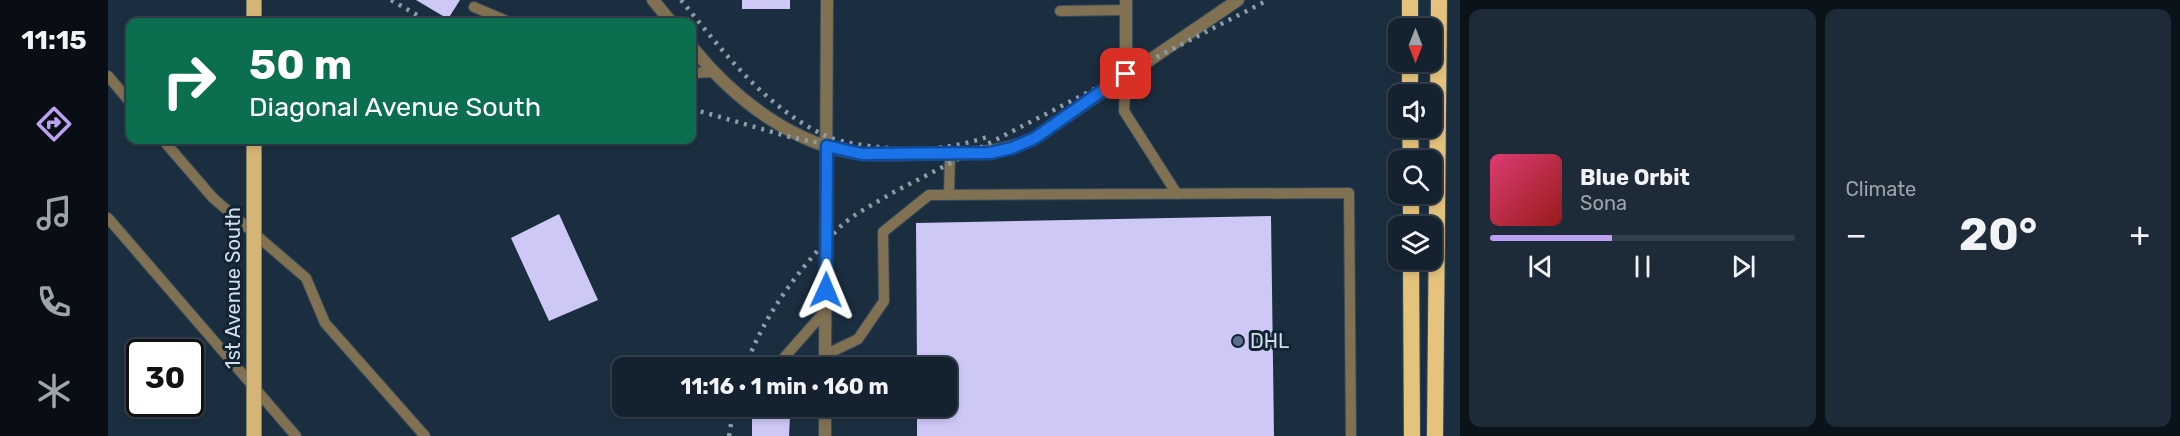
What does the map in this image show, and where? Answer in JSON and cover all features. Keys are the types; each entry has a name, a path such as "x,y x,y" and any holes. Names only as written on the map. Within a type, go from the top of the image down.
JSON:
{"highway":[{"path":"1410,0 1410,18"},
{"path":"1435,436 1439,0"},
{"path":"1411,270 1412,436"}],"main road":[{"path":"254,0 254,18"},
{"name":"1st Avenue South","path":"254,144 254,436"}],"street":[{"path":"652,0 668,18"},
{"path":"825,357 827,0"},
{"path":"696,52 714,72 762,114 793,132 827,146 862,154 990,153 1012,148 1035,138 1238,0"},
{"path":"1126,5 1126,74"},
{"path":"825,417 825,436"}],"lane":[{"path":"1060,10 1126,5"},
{"path":"474,7 500,18"},
{"path":"696,72 714,72"},
{"path":"1126,74 1124,111 1177,194"},
{"path":"108,76 126,97"},
{"path":"166,144 213,198 306,278 325,323 425,436"},
{"path":"949,195 950,154"},
{"path":"831,357 858,339 884,301 883,232 929,195 1349,193 1351,436"},
{"path":"108,218 296,436"},
{"path":"785,357 826,310"}],"building":[{"path":"416,0 460,0 449,18"},
{"path":"742,0 790,0 790,9 742,9"},
{"path":"559,214 598,300 549,321 511,238"},
{"path":"1271,216 1274,436 917,436 917,417 957,417 957,357 917,357 916,223"},
{"path":"752,417 790,417 789,436 752,436"}],"railway":[{"path":"391,0 422,18"},
{"path":"681,0 696,18"},
{"path":"749,357 773,310 798,274 826,241 853,217 892,193 1268,0"},
{"path":"696,18 729,58 764,94 783,110 826,136 857,144 913,149 938,148 987,137"},
{"path":"696,110 790,137 844,148"},
{"path":"729,436 732,417"}],"place":[{"name":"DHL","path":"1238,341"}],"route":[{"path":"826,290 827,146 862,154 967,154 990,153 1012,148 1035,138 1126,74"}]}
